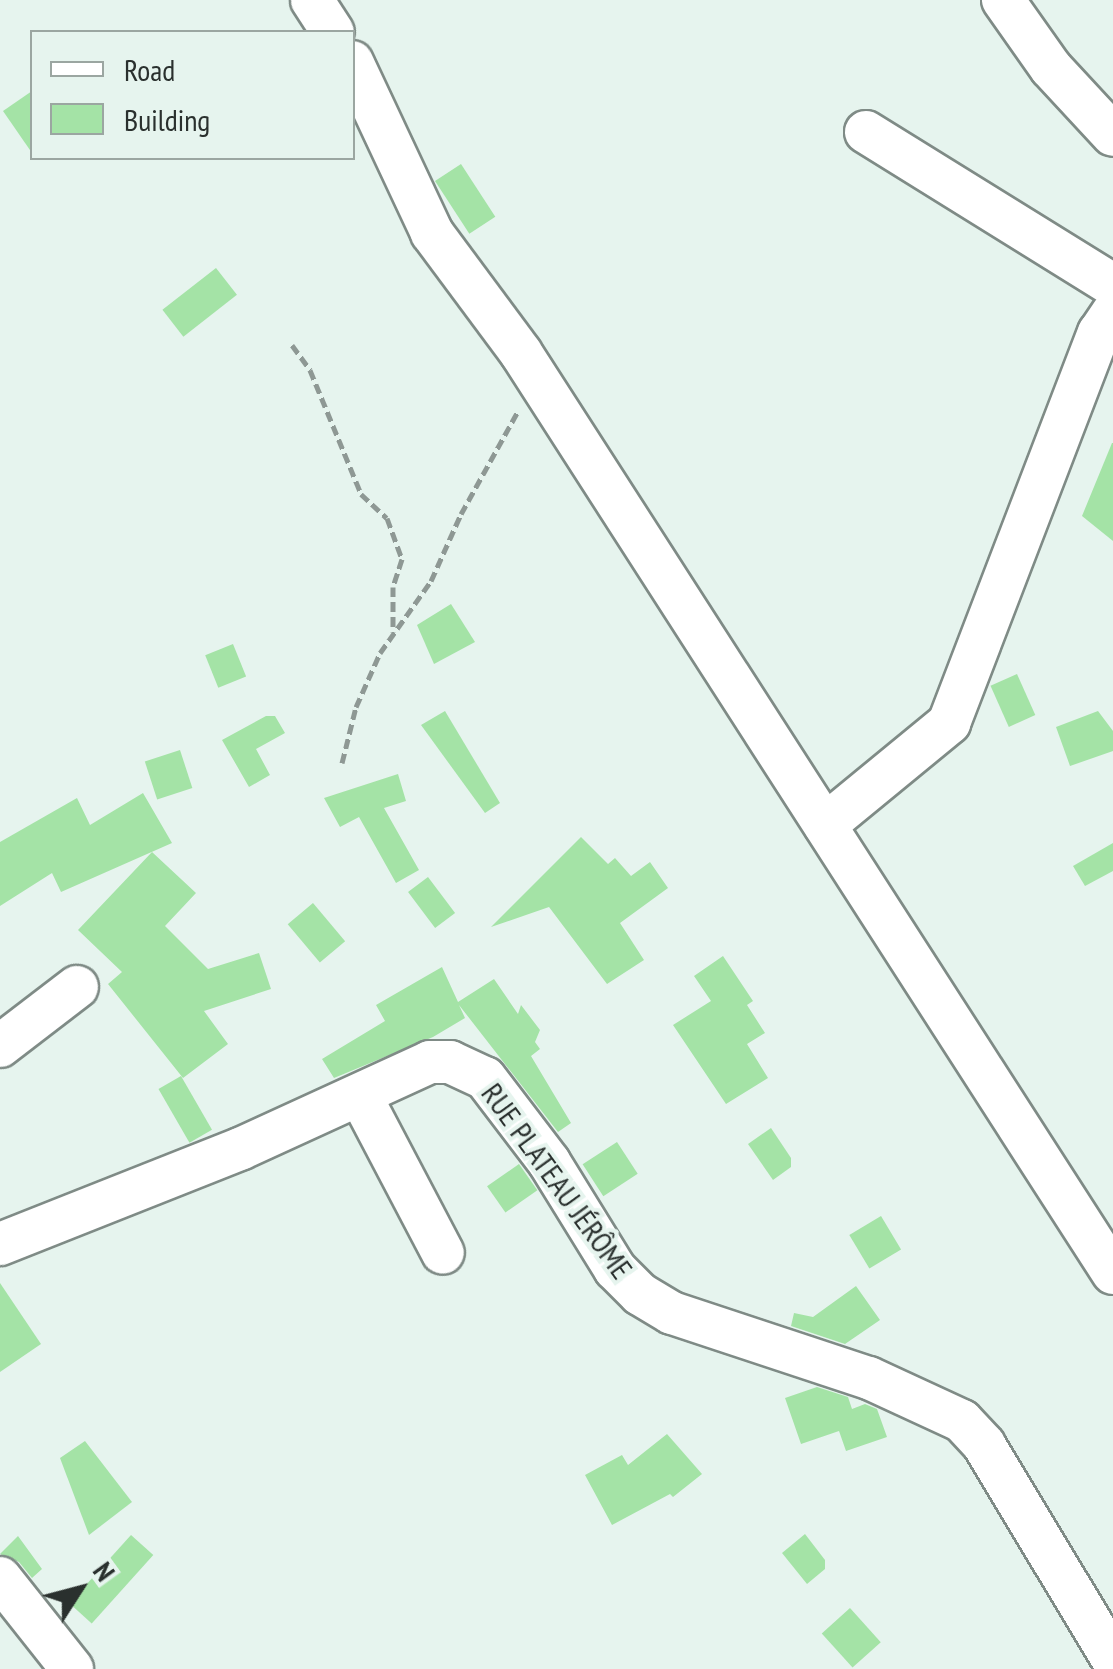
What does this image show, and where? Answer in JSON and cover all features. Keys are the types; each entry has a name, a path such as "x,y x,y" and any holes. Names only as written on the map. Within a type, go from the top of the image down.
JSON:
{"street":[{"path":"312,0 332,30"},
{"path":"1003,0 1051,68 1113,134"},
{"path":"355,68 432,233 521,353 1113,1273"},
{"path":"866,132 1113,285"},
{"path":"825,825 949,723 1099,333 1113,312"},
{"path":"0,1046 77,986"},
{"name":"RUE PLATEAU JÉRÔME","path":"0,1244 240,1150 430,1062 450,1062 485,1078 549,1162 615,1269 640,1294 672,1313 870,1378 962,1421 984,1446 1113,1660"},
{"path":"360,1096 443,1253"},
{"path":"0,1578 72,1669"}],"path":[{"path":"292,345 310,370 360,494 387,518 402,559 393,587 393,634"},
{"path":"342,763 356,707 393,634 432,582 461,514 532,386 521,353"}],"building":[{"path":"30,92 30,150 3,111"},
{"path":"461,164 495,217 469,234 435,181"},
{"path":"216,268 237,295 183,337 162,310"},
{"path":"1113,443 1113,541 1082,516"},
{"path":"451,604 475,642 434,664 417,625"},
{"path":"233,644 246,676 218,688 205,655"},
{"path":"1017,674 1035,715 1009,727 991,686"},
{"path":"445,711 500,803 485,813 421,725"},
{"path":"1098,711 1113,731 1113,751 1070,766 1056,727"},
{"path":"266,716 275,716 285,733 256,749 270,775 249,787 222,740"},
{"path":"180,750 192,788 157,799 145,761"},
{"path":"398,774 406,801 384,808 419,870 396,883 359,817 340,827 324,798"},
{"path":"143,793 172,843 61,892 52,873 0,906 0,842 77,798 90,825"},
{"path":"581,837 608,864 615,858 631,876 650,862 668,888 620,923 644,960 607,984 549,907 491,927"},
{"path":"1113,843 1113,871 1085,886 1073,866"},
{"path":"152,852 196,893 165,926 208,969 259,953 271,989 204,1011 228,1044 183,1078 108,984 122,972 78,930"},
{"path":"428,877 455,913 435,928 408,892"},
{"path":"313,903 345,941 320,963 288,924"},
{"path":"723,956 753,1001 747,1005 765,1033 747,1044 768,1078 726,1104 673,1025 711,1001 694,976"},
{"path":"442,967 458,1002 494,979 518,1014 521,1005 540,1030 535,1042 540,1049 531,1056 571,1123 558,1132 459,1005 465,1018 433,1037 334,1078 322,1059 385,1021 376,1005"},
{"path":"181,1076 212,1130 189,1143 158,1089"},
{"path":"771,1128 791,1158 791,1167 773,1180 748,1144"},
{"path":"617,1142 638,1174 603,1196 583,1164"},
{"path":"519,1164 537,1190 505,1213 487,1186"},
{"path":"881,1216 901,1249 869,1268 849,1235"},
{"path":"0,1283 41,1344 0,1372"},
{"path":"856,1286 880,1320 845,1344 791,1326 794,1313 813,1317"},
{"path":"817,1387 848,1397 852,1409 865,1404 877,1409 887,1437 846,1451 839,1431 801,1444 785,1398"},
{"path":"667,1434 702,1474 673,1497 670,1494 612,1525 585,1475 622,1455 628,1465"},
{"path":"85,1441 132,1502 89,1535 60,1458"},
{"path":"805,1534 825,1560 825,1569 807,1584 782,1553"},
{"path":"131,1535 153,1555 92,1623 69,1603"},
{"path":"18,1536 42,1569 32,1578 19,1562 0,1554"},
{"path":"850,1608 881,1642 853,1668 822,1633"}]}
